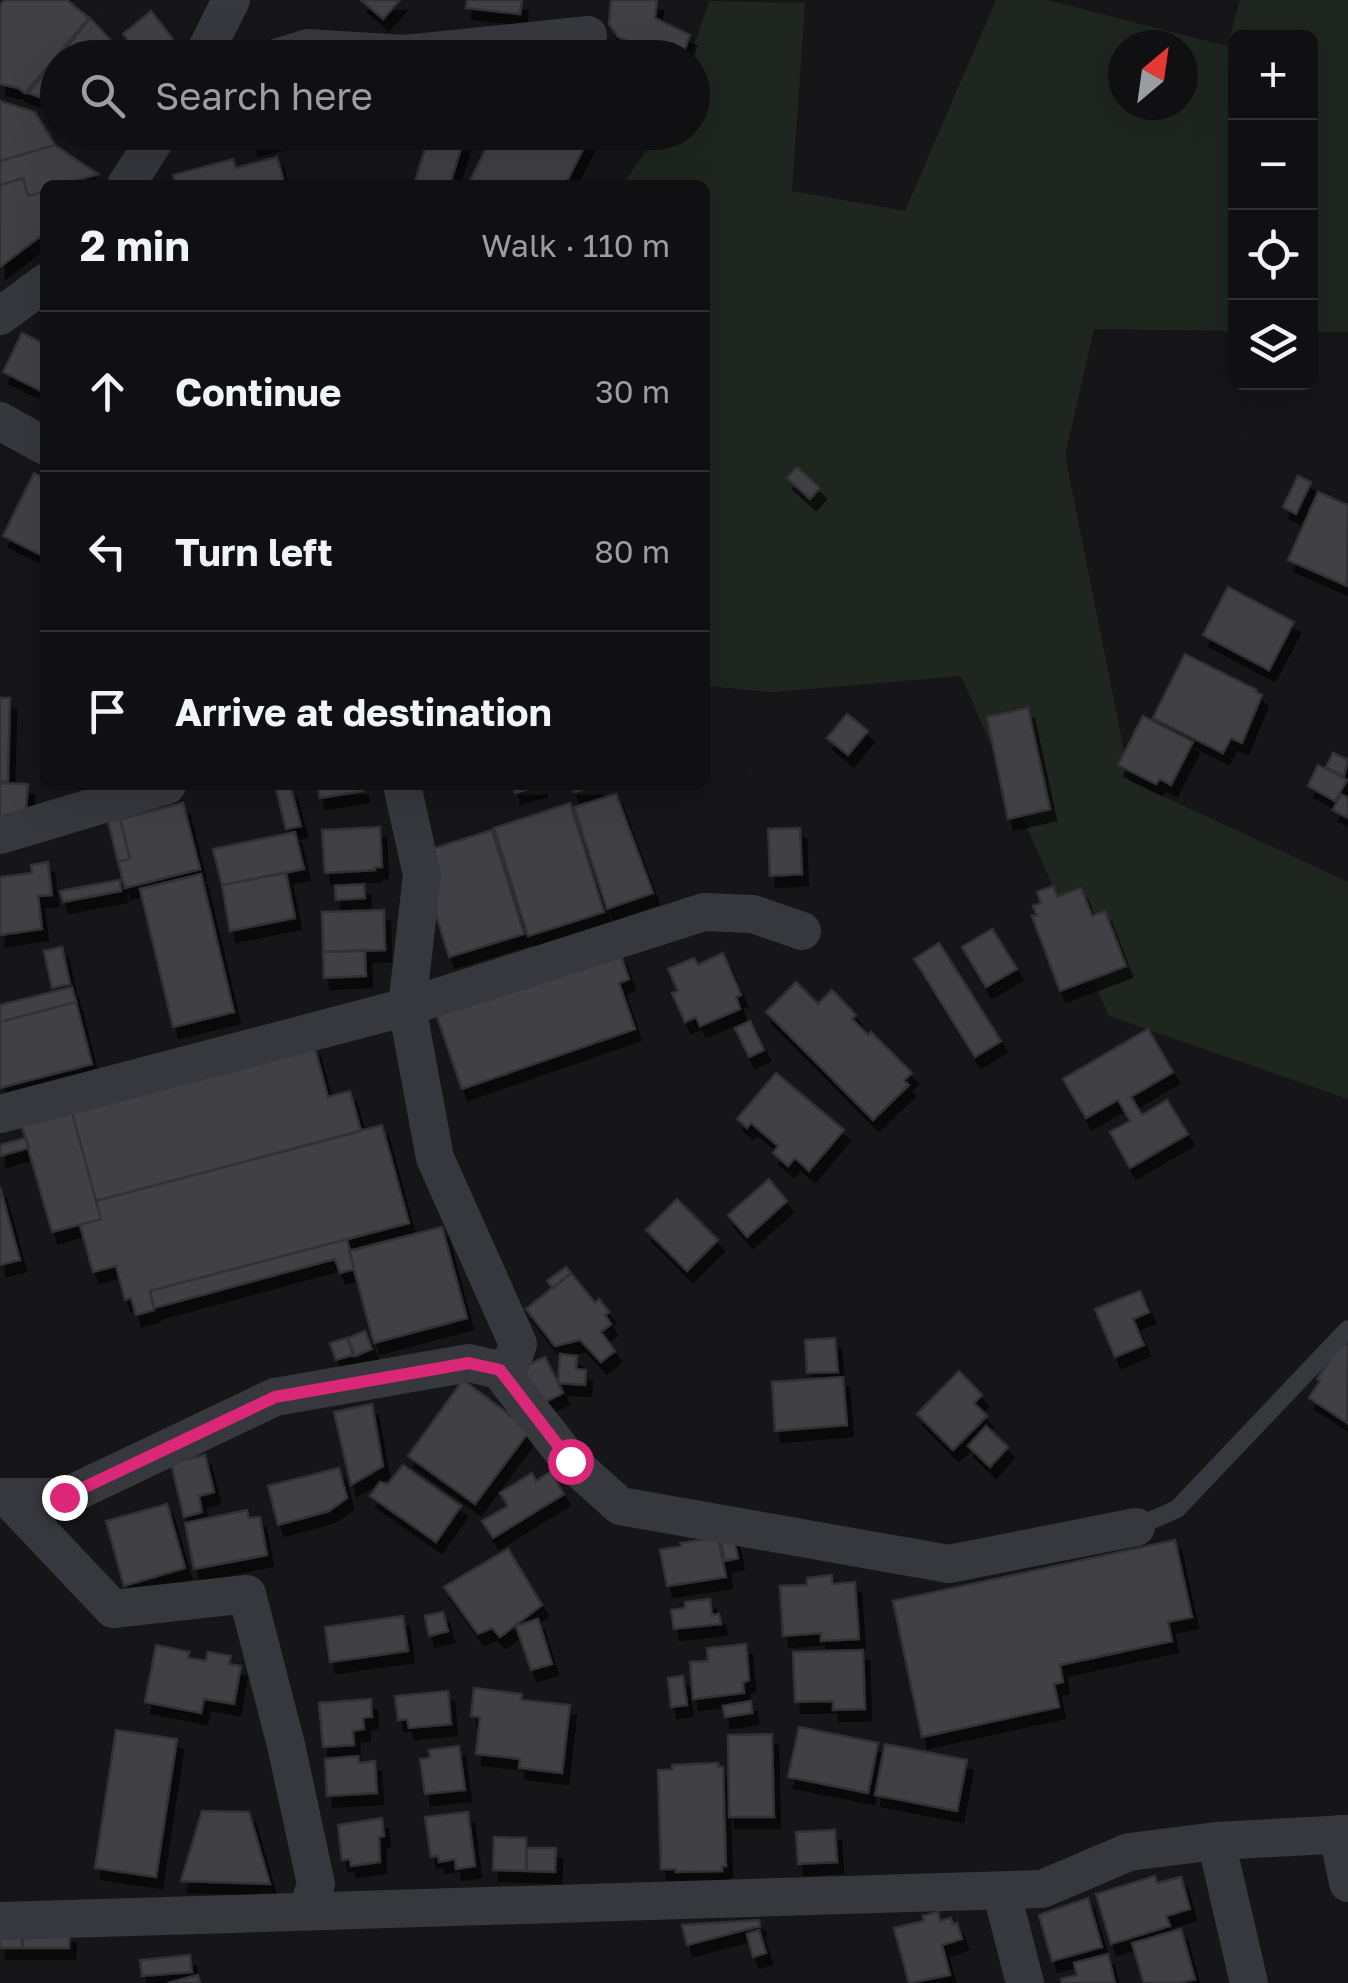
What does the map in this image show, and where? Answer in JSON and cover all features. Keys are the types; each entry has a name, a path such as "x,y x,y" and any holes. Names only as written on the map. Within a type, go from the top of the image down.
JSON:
{"street":[{"path":"211,40 231,0"},
{"path":"540,40 588,35"},
{"path":"129,180 148,150"},
{"path":"0,316 40,287"},
{"path":"0,422 40,443"},
{"path":"0,835 150,790"},
{"path":"403,790 422,875 407,1006 435,1158 518,1344 512,1361 500,1370"},
{"path":"0,1114 407,1006 704,912 753,914 802,931"},
{"path":"4,1497 64,1497 275,1397 469,1363 500,1370 570,1461 620,1506 950,1564 1136,1527"},
{"path":"4,1497 113,1609 247,1594 316,1884 307,1912"},
{"path":"0,1921 1042,1889 1129,1852 1216,1841 1343,1834 1348,1883"},
{"path":"1216,1841 1249,1983"},
{"path":"1001,1890 1025,1983"}],"lane":[{"path":"1136,1527 1177,1509 1348,1328"}],"shaded area":[{"path":"996,0 1047,0 1164,30 1108,30 1108,120 1198,120 1198,39 1227,46 1228,42 1228,331 1094,329 1065,455 1130,781 1348,882 1348,1099 1109,1016 961,676 774,692 710,686 710,180 626,180 647,150 710,150 710,40 696,40 709,1 805,3 792,191 905,211"},
{"path":"1240,0 1348,0 1348,332 1318,332 1318,30 1232,30"}],"building":[{"path":"4,0 67,0 89,18 70,40 40,40 40,75 25,93 0,84 0,5"},
{"path":"361,0 400,0 383,19"},
{"path":"467,0 522,0 520,14 466,8"},
{"path":"611,0 657,0 655,18 690,35 688,40 626,40 618,37 609,24"},
{"path":"151,11 174,40 128,40 123,34"},
{"path":"90,18 110,40 72,40"},
{"path":"40,79 40,97 28,93"},
{"path":"0,101 35,112 40,120 40,149 0,161"},
{"path":"40,149 62,150 98,174 79,180 40,180 40,192 28,196 23,178 0,185 0,161"},
{"path":"425,150 461,150 452,180 416,180"},
{"path":"485,150 583,150 568,180 470,180"},
{"path":"277,157 284,180 175,180 173,175 233,159 236,168"},
{"path":"23,178 28,196 40,192 40,237 0,267 0,185"},
{"path":"22,333 40,342 40,390 3,372"},
{"path":"797,467 820,488 810,499 787,478"},
{"path":"34,473 40,476 40,554 3,536"},
{"path":"1298,476 1311,482 1296,514 1283,507"},
{"path":"1318,492 1348,505 1347,586 1288,560"},
{"path":"1228,587 1294,622 1269,670 1203,635"},
{"path":"1185,654 1262,695 1242,743 1231,738 1223,753 1153,718"},
{"path":"0,698 10,698 8,782 0,781"},
{"path":"1028,708 1050,809 1008,819 987,717"},
{"path":"847,714 868,731 848,755 827,738"},
{"path":"1143,716 1193,742 1171,785 1160,779 1156,784 1118,765"},
{"path":"1333,753 1348,760 1344,776 1326,767"},
{"path":"1318,765 1347,780 1335,801 1308,786"},
{"path":"0,783 28,784 26,809 0,817"},
{"path":"276,790 291,790 301,826 286,829"},
{"path":"318,790 363,790 363,791 320,798"},
{"path":"616,794 653,893 607,909 574,807"},
{"path":"1341,794 1348,798 1348,818 1333,810"},
{"path":"183,803 200,869 125,888 118,862 130,859 120,819"},
{"path":"570,803 604,912 528,936 494,828"},
{"path":"120,819 130,859 118,862 108,821"},
{"path":"380,827 382,867 325,873 322,830"},
{"path":"800,828 802,874 770,876 768,829"},
{"path":"492,830 524,934 449,957 433,905 429,850"},
{"path":"295,832 304,869 222,885 213,849"},
{"path":"48,862 52,895 38,896 42,929 0,935 0,877 32,873 31,865"},
{"path":"286,873 295,918 230,931 222,885"},
{"path":"201,874 234,1012 173,1027 140,889"},
{"path":"120,880 121,891 63,902 60,891"},
{"path":"364,884 365,898 336,900 335,886"},
{"path":"1053,886 1057,897 1081,888 1092,916 1105,911 1126,966 1060,991 1032,916 1037,915 1033,906 1041,903 1037,892"},
{"path":"384,910 385,950 323,952 322,912"},
{"path":"992,929 1017,969 986,987 962,947"},
{"path":"939,943 1001,1041 975,1057 914,959"},
{"path":"62,947 70,984 52,988 44,951"},
{"path":"365,950 366,976 324,978 323,952"},
{"path":"620,953 629,979 619,983 635,1029 462,1089 434,1008"},
{"path":"723,953 741,995 736,997 740,1009 700,1026 696,1017 685,1022 672,993 678,991 668,969 694,958 698,965"},
{"path":"796,982 818,1004 832,990 856,1015 852,1019 868,1035 871,1032 912,1073 904,1080 909,1085 873,1120 766,1012"},
{"path":"72,987 76,1002 0,1022 0,1005"},
{"path":"76,1002 92,1064 0,1088 0,1022"},
{"path":"750,1021 764,1050 749,1057 735,1028"},
{"path":"1148,1029 1173,1072 1131,1097 1142,1115 1167,1100 1188,1134 1130,1168 1110,1132 1130,1121 1118,1100 1086,1118 1063,1079"},
{"path":"314,1045 328,1097 350,1091 361,1131 96,1201 71,1109"},
{"path":"776,1073 844,1130 809,1171 795,1158 788,1166 773,1153 778,1146 751,1123 747,1128 737,1119"},
{"path":"71,1109 101,1219 52,1232 21,1123"},
{"path":"382,1125 409,1223 150,1291 154,1310 136,1315 131,1298 125,1300 116,1266 93,1272 80,1225 101,1219 96,1201"},
{"path":"26,1138 29,1148 0,1156 0,1145"},
{"path":"769,1179 787,1201 747,1237 728,1215"},
{"path":"0,1187 20,1260 0,1265"},
{"path":"677,1199 718,1240 687,1271 646,1230"},
{"path":"442,1227 467,1318 374,1343 349,1251"},
{"path":"347,1239 354,1269 340,1273 335,1259 154,1308 150,1291"},
{"path":"566,1267 571,1273 553,1288 547,1281"},
{"path":"571,1273 595,1303 599,1299 609,1312 605,1315 611,1324 601,1332 615,1351 601,1362 580,1340 555,1346 526,1309"},
{"path":"1140,1291 1149,1312 1133,1319 1144,1345 1115,1357 1095,1309"},
{"path":"365,1331 372,1349 355,1356 348,1338"},
{"path":"347,1338 353,1355 336,1360 330,1343"},
{"path":"835,1338 838,1372 807,1373 805,1340"},
{"path":"1342,1341 1348,1345 1347,1423 1309,1398"},
{"path":"560,1354 577,1356 576,1369 586,1370 585,1385 558,1383"},
{"path":"545,1357 563,1393 535,1407 517,1370"},
{"path":"959,1371 982,1395 974,1403 987,1416 953,1450 917,1414"},
{"path":"843,1377 847,1425 775,1431 772,1382"},
{"path":"463,1380 530,1430 475,1504 408,1456"},
{"path":"372,1404 383,1466 351,1485 334,1412"},
{"path":"986,1426 1008,1447 990,1467 968,1446"},
{"path":"205,1455 214,1492 199,1496 202,1512 184,1517 171,1463"},
{"path":"403,1465 461,1506 436,1542 370,1496 380,1482 388,1484"},
{"path":"339,1468 347,1498 329,1511 278,1525 268,1486"},
{"path":"550,1472 564,1494 493,1538 482,1521 508,1506 500,1493 532,1473 536,1481"},
{"path":"167,1504 185,1568 124,1586 106,1521"},
{"path":"247,1510 249,1518 260,1517 267,1555 194,1569 185,1523"},
{"path":"733,1536 738,1558 725,1561 720,1539"},
{"path":"718,1538 726,1577 667,1586 660,1550"},
{"path":"1175,1540 1192,1617 1168,1622 1172,1641 1060,1665 1063,1682 1054,1684 1059,1707 922,1737 893,1601"},
{"path":"508,1549 542,1605 500,1637 492,1628 478,1634 444,1587"},
{"path":"832,1575 832,1584 855,1582 859,1639 821,1641 821,1633 783,1636 780,1586 807,1585 807,1578"},
{"path":"710,1599 712,1615 719,1614 721,1624 674,1629 671,1610 685,1608 685,1602"},
{"path":"443,1612 448,1631 429,1636 425,1616"},
{"path":"403,1616 408,1651 330,1662 325,1627"},
{"path":"538,1619 552,1664 531,1670 516,1626"},
{"path":"746,1644 749,1680 743,1683 744,1693 693,1699 690,1662 708,1661 707,1648"},
{"path":"156,1645 189,1652 188,1658 206,1661 208,1652 231,1656 229,1664 241,1666 234,1704 204,1699 201,1713 145,1702"},
{"path":"863,1650 865,1709 833,1710 833,1701 795,1702 793,1652"},
{"path":"683,1676 687,1705 671,1707 668,1678"},
{"path":"474,1688 522,1694 521,1700 570,1705 562,1773 519,1768 520,1759 476,1754 480,1717 471,1716"},
{"path":"448,1691 451,1724 409,1728 407,1719 398,1720 395,1696"},
{"path":"371,1699 372,1717 363,1718 364,1729 353,1731 354,1745 323,1747 319,1703"},
{"path":"751,1701 752,1713 725,1717 723,1706"},
{"path":"799,1727 878,1743 868,1793 788,1777"},
{"path":"116,1730 177,1739 156,1877 95,1868"},
{"path":"772,1734 774,1817 729,1817 728,1735"},
{"path":"885,1744 967,1760 957,1811 875,1795"},
{"path":"459,1746 465,1790 425,1794 420,1759 430,1758 429,1750"},
{"path":"358,1756 359,1763 375,1761 377,1793 327,1796 325,1759"},
{"path":"718,1763 718,1767 723,1767 726,1866 722,1866 722,1871 661,1869 658,1770 672,1770 672,1765"},
{"path":"202,1811 249,1812 270,1884 181,1881"},
{"path":"468,1812 475,1866 456,1869 455,1859 439,1862 438,1856 431,1857 425,1817"},
{"path":"382,1818 380,1862 351,1866 350,1859 342,1860 338,1825"},
{"path":"835,1830 837,1862 798,1864 796,1832"},
{"path":"494,1837 526,1838 526,1871 493,1870"},
{"path":"527,1848 556,1848 555,1872 527,1871"},
{"path":"1155,1876 1157,1883 1181,1877 1190,1909 1166,1916 1170,1926 1111,1944 1096,1894"},
{"path":"1088,1898 1102,1947 1052,1961 1039,1915"},
{"path":"938,1912 940,1921 951,1918 953,1925 957,1923 962,1939 942,1945 950,1975 909,1983 894,1928 924,1921 923,1916"},
{"path":"759,1920 760,1926 687,1945 682,1925"},
{"path":"1181,1929 1195,1979 1144,1983 1132,1943"},
{"path":"0,1930 22,1930 22,1948 0,1948"},
{"path":"759,1930 766,1953 753,1957 747,1934"},
{"path":"23,1932 70,1932 69,1948 23,1948"},
{"path":"1108,1954 1115,1983 1062,1983 1061,1979 1077,1975 1074,1963"},
{"path":"190,1955 192,1972 142,1976 140,1960"},
{"path":"198,1975 200,1983 168,1983"}],"route":[{"path":"64,1497 275,1397 469,1363 500,1370 570,1461"}]}
